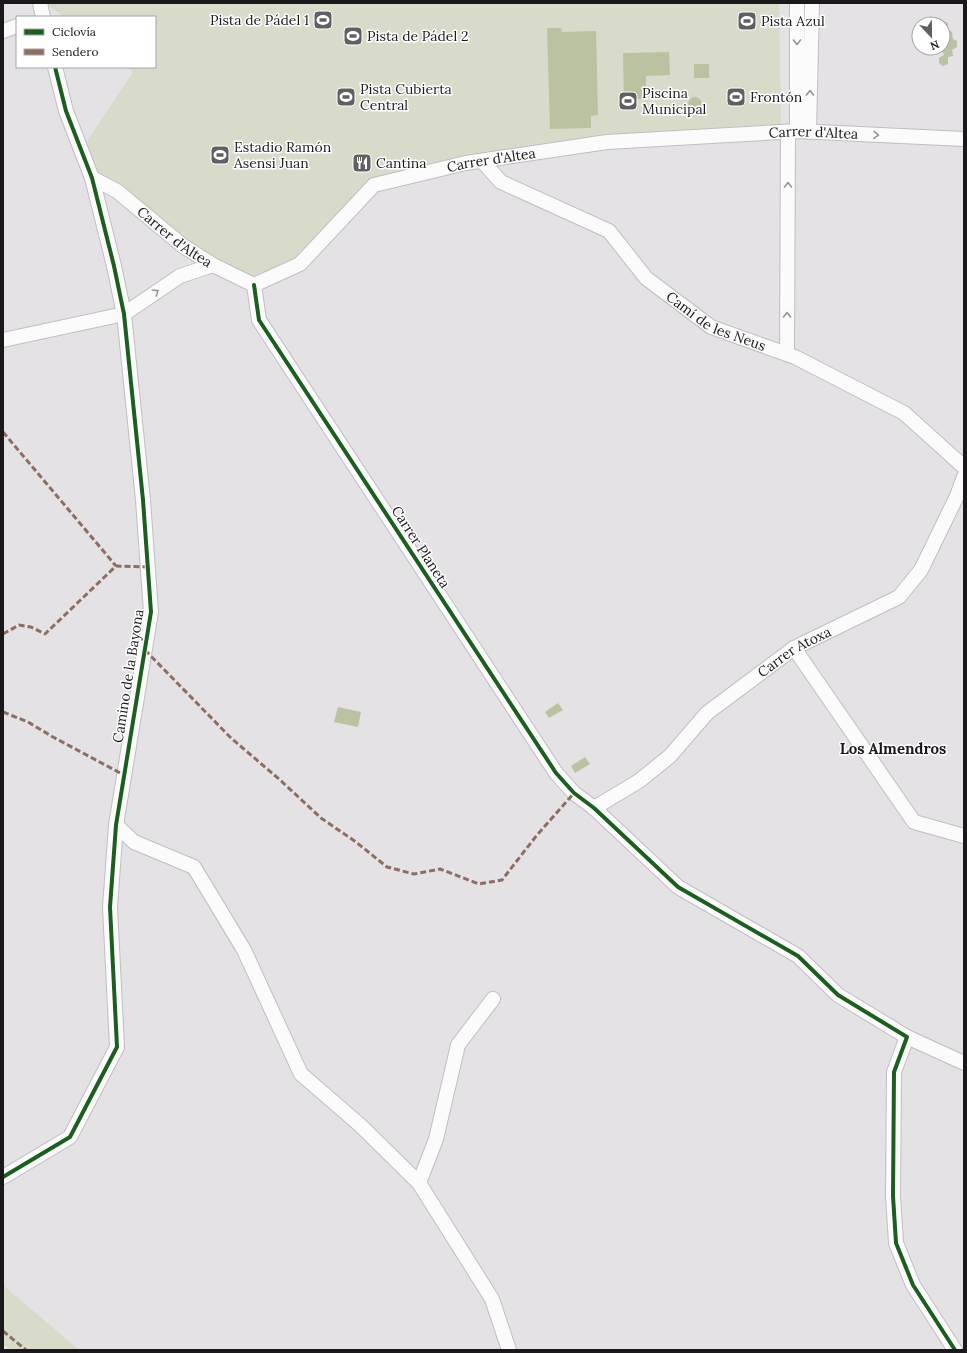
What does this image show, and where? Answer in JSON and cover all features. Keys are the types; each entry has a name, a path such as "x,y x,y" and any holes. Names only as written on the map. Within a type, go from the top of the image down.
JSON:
{"street":[{"path":"40,3 43,16"},
{"path":"787,354 798,132 797,3"},
{"path":"798,132 812,3"},
{"path":"3,31 16,26"},
{"name":"Camino de la Bayona","path":"3,1177 70,1137 117,1047 110,907 116,825 151,612 144,500 124,314 114,266 92,178 66,111 55,68"},
{"name":"Carrer d'Altea","path":"92,178 117,191 183,246 213,265 254,285 300,264 374,185 466,163 607,142 798,132 964,139"},
{"name":"Camí de les Neus","path":"482,161 501,182 609,231 646,278 711,327 796,357 904,413 964,467"},
{"path":"3,340 124,314 180,276 213,265"},
{"name":"Carrer Planeta","path":"254,285 259,320 556,773 574,793 594,808 678,887 798,956 838,996 907,1037 964,1063"},
{"name":"Carrer Atoxa","path":"594,808 639,781 670,756 707,713 794,648 899,597 921,570 957,496 964,478"},
{"path":"794,648 914,822 964,836"},
{"path":"116,825 134,842 194,867 244,950 301,1074 360,1125 419,1183 492,1299 509,1350"},
{"path":"419,1183 436,1139 458,1045 494,999"},
{"path":"907,1037 894,1072 893,1196 896,1243 913,1284 955,1350"}],"shaded area":[{"path":"49,3 779,3 781,123 783,127 607,142 374,185 300,264 254,285 92,178 81,150 133,72 128,68 156,68 156,16 63,16 48,5"},
{"path":"547,28 561,28 562,32 596,31 598,115 591,116 591,128 550,129"},
{"path":"951,31 953,39 957,41 957,47 952,50 953,56 948,57 948,64 943,66 939,63 939,58 942,56 951,56"},
{"path":"669,52 670,75 646,76 646,99 624,99 623,53"},
{"path":"694,64 709,64 709,78 694,78"},
{"path":"692,97 698,97 702,101 702,107 698,111 692,111 688,107 688,101"},
{"path":"558,703 563,710 549,718 545,712"},
{"path":"338,707 361,712 358,727 334,722"},
{"path":"585,757 590,764 575,773 571,766"},
{"path":"3,1285 79,1350 11,1350 3,1344"}],"marked path":[{"path":"3,432 116,566"},
{"path":"3,634 19,625 31,627 45,634 116,566 148,567"},
{"path":"145,650 231,738 279,779 321,818 356,842 387,867 414,874 440,869 479,884 502,880 537,835 574,793"},
{"path":"3,712 28,722 124,775"},
{"path":"3,1331 26,1350"}],"cycle path":[{"path":"3,1177 70,1137 117,1047 110,907 116,825 151,612 143,500 124,314 114,266 92,178 66,111 55,68"},
{"path":"254,285 259,320 556,773 574,793 594,808 678,887 798,956 838,995 907,1037 894,1072 893,1196 896,1243 913,1285 955,1350"}],"place":[{"name":"Pista de Pádel 1","path":"323,20"},
{"name":"Pista Azul","path":"747,21"},
{"name":"Pista de Pádel 2","path":"353,36"},
{"name":"Pista Cubierta Central","path":"346,97"},
{"name":"Frontón","path":"736,97"},
{"name":"Piscina Municipal","path":"628,101"},
{"name":"Estadio Ramón Asensi Juan","path":"220,155"},
{"name":"Cantina","path":"362,163"}],"district":[{"name":"Los Almendros","path":"893,748"}]}
